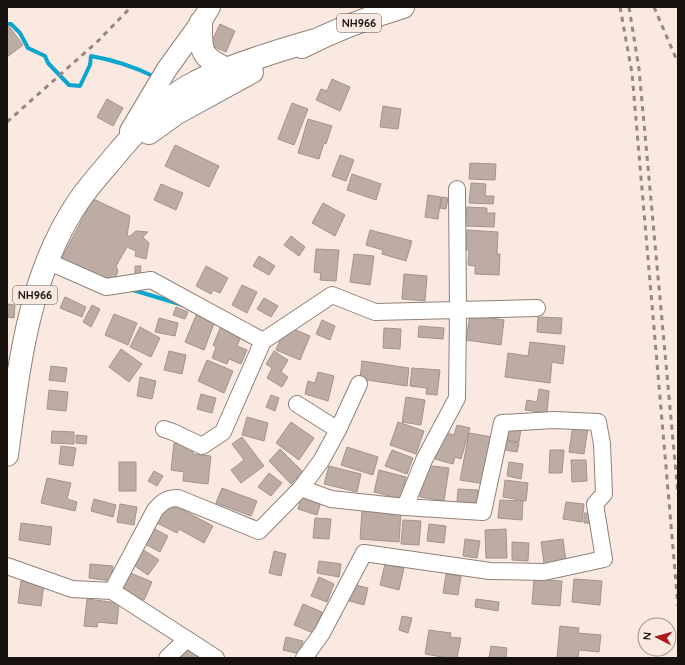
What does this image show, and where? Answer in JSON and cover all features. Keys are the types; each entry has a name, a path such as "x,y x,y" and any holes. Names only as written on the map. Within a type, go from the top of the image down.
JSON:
{"highway":[{"name":"NH966","path":"7,455 19,364 35,293 47,261 58,235 80,199 138,129 169,99 195,82 265,55 315,40 403,7"},
{"path":"206,15 201,46 206,57 227,69"},
{"name":"NH966","path":"115,156 177,113 243,76 315,40"}],"main road":[{"path":"115,156 167,69 206,15"}],"street":[{"path":"405,507 424,460 457,398 457,189"},
{"path":"47,261 106,287 151,280 263,340"},
{"path":"164,429 202,446 223,432 263,340 332,295 375,312 537,308"},
{"path":"112,591 155,510 169,498 178,498 259,531 301,488 321,461 338,430 358,384"},
{"path":"297,404 338,430"},
{"path":"301,488 331,499 405,507 483,512 502,423 554,420 598,422 602,444 604,494 594,504 604,559 544,572 490,571 364,553 322,633 304,658"},
{"path":"7,566 72,589 112,591 216,658"},
{"path":"167,658 187,639"}],"building":[{"path":"220,24 235,31 226,52 210,45"},
{"path":"8,25 23,45 7,57 7,26"},
{"path":"332,79 350,87 340,111 316,100 321,89 327,91"},
{"path":"107,99 123,108 113,126 97,117"},
{"path":"292,103 308,109 294,145 278,139"},
{"path":"383,106 401,109 398,129 380,127"},
{"path":"308,119 332,126 326,144 324,143 319,159 298,153"},
{"path":"175,145 219,166 209,187 165,166"},
{"path":"340,155 354,160 346,181 332,176"},
{"path":"470,163 496,164 495,180 469,179"},
{"path":"352,174 381,184 376,200 347,190"},
{"path":"471,183 486,184 485,196 494,196 493,204 469,203"},
{"path":"161,184 183,193 176,210 154,200"},
{"path":"428,195 441,197 438,219 425,217"},
{"path":"442,197 448,198 446,209 440,208"},
{"path":"93,199 130,216 127,236 130,236 136,231 148,232 143,237 149,243 146,259 135,256 136,251 127,247 116,266 118,271 115,279 103,282 59,263"},
{"path":"323,203 345,215 335,236 312,223"},
{"path":"467,207 487,208 487,213 495,213 494,227 465,226"},
{"path":"370,230 412,241 406,261 382,254 383,250 366,245"},
{"path":"467,230 498,232 497,254 500,254 499,275 475,274 475,266 468,265 469,250 466,250"},
{"path":"291,236 305,247 299,256 284,245"},
{"path":"316,249 339,250 336,281 320,280 321,273 314,272"},
{"path":"354,254 374,256 370,285 350,282"},
{"path":"259,256 275,266 269,275 253,266"},
{"path":"135,266 141,266 140,277 135,277"},
{"path":"206,266 228,278 220,293 213,290 211,294 196,286"},
{"path":"404,274 427,276 425,301 402,299"},
{"path":"242,285 257,292 247,313 232,305"},
{"path":"65,297 86,307 82,317 60,308"},
{"path":"264,298 278,306 271,317 257,309"},
{"path":"7,304 15,305 14,318 7,317"},
{"path":"92,305 100,309 91,327 83,322"},
{"path":"176,307 188,312 185,319 173,315"},
{"path":"197,313 215,321 204,350 185,342"},
{"path":"114,314 137,323 128,345 105,335"},
{"path":"470,315 504,320 501,345 466,340"},
{"path":"538,317 562,318 561,334 537,332"},
{"path":"159,318 178,323 175,336 155,332"},
{"path":"322,320 335,326 330,340 316,334"},
{"path":"221,326 242,334 237,346 247,350 241,364 229,359 227,364 212,358 216,347 213,345"},
{"path":"286,326 310,336 300,360 276,350"},
{"path":"419,326 444,328 443,339 418,337"},
{"path":"140,327 160,338 151,357 130,347"},
{"path":"384,328 401,329 400,349 383,348"},
{"path":"530,342 565,346 563,364 552,362 550,383 505,377 508,353 528,356"},
{"path":"121,349 142,364 129,382 109,367"},
{"path":"169,351 186,355 182,374 164,370"},
{"path":"274,351 288,360 281,372 288,377 282,387 267,378 272,368 266,364"},
{"path":"207,360 233,371 224,393 198,381"},
{"path":"362,361 409,368 407,386 360,379"},
{"path":"51,366 67,368 65,382 49,380"},
{"path":"412,368 440,370 437,395 426,394 427,388 410,386"},
{"path":"318,372 334,376 328,401 305,394 308,381 315,383"},
{"path":"140,377 156,381 152,399 137,396"},
{"path":"539,389 549,391 547,413 525,410 527,400 537,402"},
{"path":"49,390 68,392 66,411 47,409"},
{"path":"201,394 216,398 212,413 197,409"},
{"path":"271,395 279,398 275,411 266,407"},
{"path":"406,397 425,400 421,425 402,422"},
{"path":"247,417 268,423 264,441 242,435"},
{"path":"291,422 314,438 299,460 276,443"},
{"path":"398,422 424,431 416,454 390,445"},
{"path":"457,425 470,428 461,459 455,457 453,464 435,459 442,432 454,435"},
{"path":"573,425 588,428 584,454 569,452"},
{"path":"509,427 521,429 519,442 507,440"},
{"path":"52,431 74,432 74,444 51,443"},
{"path":"469,433 492,437 485,484 460,480"},
{"path":"76,435 87,436 86,444 76,443"},
{"path":"242,437 264,466 241,483 231,470 244,460 232,444"},
{"path":"506,441 519,443 517,452 505,450"},
{"path":"174,443 192,445 193,454 211,456 208,484 183,481 184,472 171,470"},
{"path":"61,446 76,448 73,466 59,464"},
{"path":"347,447 378,457 373,475 341,465"},
{"path":"280,449 303,472 291,484 269,461"},
{"path":"392,450 413,458 407,474 385,466"},
{"path":"550,450 564,450 562,473 549,473"},
{"path":"571,460 586,460 587,481 572,482"},
{"path":"119,462 136,462 136,491 119,491"},
{"path":"509,462 523,464 521,479 507,476"},
{"path":"424,465 449,468 444,501 420,497"},
{"path":"329,466 361,474 357,492 324,484"},
{"path":"379,470 406,477 401,499 374,492"},
{"path":"154,471 163,476 157,486 148,481"},
{"path":"269,473 282,483 271,496 258,487"},
{"path":"47,478 71,483 67,499 77,502 75,511 41,503"},
{"path":"505,480 528,483 526,501 503,497"},
{"path":"222,488 257,501 251,516 216,503"},
{"path":"458,489 478,490 477,504 457,502"},
{"path":"302,495 321,502 317,515 298,509"},
{"path":"94,499 116,505 113,517 91,511"},
{"path":"500,500 523,501 522,520 498,518"},
{"path":"168,502 213,526 204,543 179,529 177,533 157,523"},
{"path":"566,502 584,504 582,522 563,519"},
{"path":"120,504 137,507 134,525 117,522"},
{"path":"362,510 401,513 399,542 360,539"},
{"path":"584,513 592,513 592,523 584,523"},
{"path":"315,518 331,519 329,539 313,538"},
{"path":"403,520 421,521 419,545 401,544"},
{"path":"21,523 52,527 50,545 19,540"},
{"path":"429,524 446,526 444,543 427,541"},
{"path":"151,527 168,536 160,552 143,543"},
{"path":"506,529 507,558 486,558 485,530"},
{"path":"465,539 480,541 477,558 463,556"},
{"path":"563,539 566,561 544,564 541,542"},
{"path":"512,542 529,543 528,561 512,560"},
{"path":"142,549 159,560 148,575 132,564"},
{"path":"274,551 286,554 281,576 269,573"},
{"path":"319,561 341,564 339,577 317,573"},
{"path":"90,564 113,566 111,581 89,578"},
{"path":"385,564 404,568 399,590 380,585"},
{"path":"126,571 152,582 144,600 118,588"},
{"path":"446,574 461,576 458,595 443,593"},
{"path":"319,577 334,584 327,602 311,596"},
{"path":"534,579 562,581 560,606 532,604"},
{"path":"574,579 602,581 600,605 572,602"},
{"path":"21,581 44,584 41,606 18,603"},
{"path":"351,584 368,588 364,605 346,600"},
{"path":"87,599 119,603 117,624 98,622 97,627 84,626"},
{"path":"476,599 499,602 498,611 475,607"},
{"path":"303,604 322,612 313,633 294,625"},
{"path":"402,616 412,618 408,633 399,630"},
{"path":"560,626 579,628 578,633 601,635 599,652 579,650 578,658 557,658"},
{"path":"429,630 451,633 450,637 461,638 457,658 425,654"},
{"path":"286,637 303,641 300,654 283,650"},
{"path":"190,646 203,658 180,658"},
{"path":"491,646 507,648 506,658 489,658"}],"waterway":[{"path":"7,24 11,24 20,33 28,48 45,56 48,63 69,85 80,86 90,65 91,56 124,64 155,77"},
{"path":"133,290 186,306"}],"railway":[{"path":"7,122 98,41 131,7"},
{"path":"620,7 632,73 678,606"},
{"path":"629,7 639,69 678,495"},
{"path":"654,7 678,63"}]}
